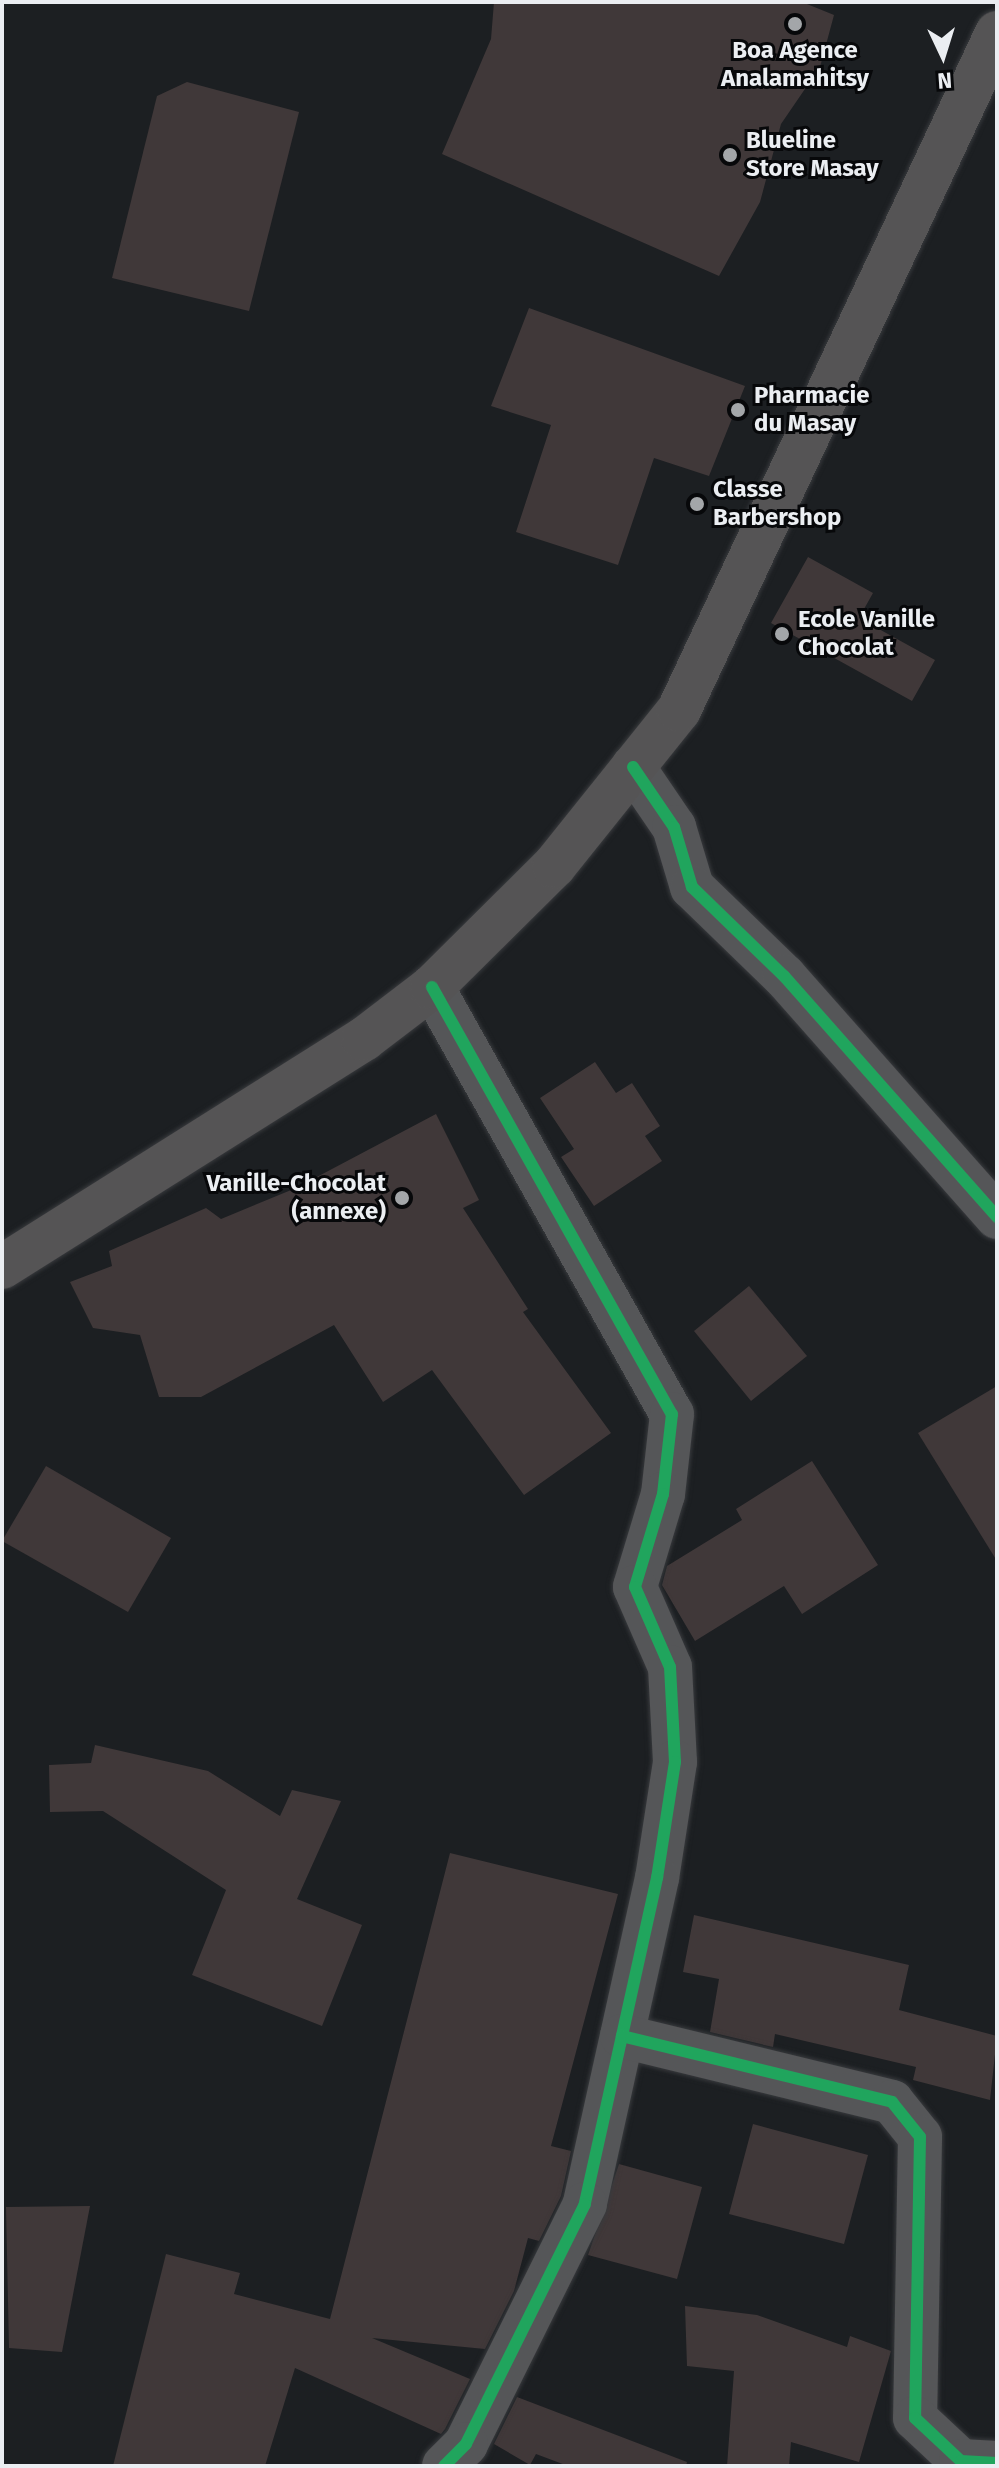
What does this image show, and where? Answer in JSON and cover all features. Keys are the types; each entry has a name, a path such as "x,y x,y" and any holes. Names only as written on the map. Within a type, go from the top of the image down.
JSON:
{"main road":[{"path":"2,1267 364,1039 432,987 554,866 679,710 997,33"}],"street":[{"path":"633,767 674,827 692,887 784,976 997,1217"},
{"path":"432,987 672,1414 663,1494 635,1587 670,1667 675,1762 622,2036 585,2204 466,2444 444,2466"},
{"path":"622,2036 892,2102 920,2137 915,2418 961,2461 997,2463"}],"building":[{"path":"494,2 802,2 834,15 820,67 781,124 760,202 719,276 442,154 491,39"},
{"path":"187,82 299,112 249,311 112,278 157,96"},
{"path":"529,308 745,386 709,476 654,458 618,565 516,532 551,425 491,406"},
{"path":"808,557 873,593 859,618 935,660 912,701 771,623"},
{"path":"595,1062 616,1093 632,1083 660,1126 645,1136 662,1161 594,1206 561,1157 574,1149 540,1098"},
{"path":"436,1114 479,1200 463,1208 528,1309 523,1312 611,1433 524,1495 432,1370 383,1402 334,1325 201,1397 159,1397 140,1335 93,1328 70,1282 112,1266 109,1251 206,1208 221,1219 296,1188"},
{"path":"749,1286 807,1356 751,1401 694,1331"},
{"path":"997,1386 997,1561 918,1433"},
{"path":"812,1461 878,1565 802,1614 784,1586 695,1641 662,1585 667,1566 742,1520 736,1509"},
{"path":"46,1466 171,1538 128,1612 2,1541"},
{"path":"95,1745 208,1771 280,1816 292,1790 341,1801 297,1899 362,1925 322,2026 192,1975 226,1890 103,1811 50,1812 49,1765 91,1763"},
{"path":"450,1853 618,1894 551,2146 571,2151 561,2196 539,2241 528,2238 514,2291 485,2349 372,2338 470,2379 445,2429 441,2434 295,2368 265,2466 113,2466 166,2254 240,2273 234,2294 330,2319"},
{"path":"694,1915 909,1965 899,2010 997,2036 990,2100 913,2080 916,2067 775,2034 773,2047 710,2032 719,1979 683,1972"},
{"path":"753,2124 868,2155 844,2244 729,2214"},
{"path":"619,2164 702,2187 677,2279 588,2255"},
{"path":"90,2206 62,2352 9,2348 6,2207"},
{"path":"685,2306 757,2315 847,2347 850,2336 891,2351 859,2462 791,2442 789,2466 727,2466 734,2371 687,2366"},
{"path":"517,2397 687,2462 686,2466 568,2466 536,2454 530,2465 494,2444"}],"cycle path":[{"path":"633,767 674,827 692,887 784,976 997,1217"},
{"path":"432,987 672,1414 663,1494 635,1587 670,1667 675,1762 657,1878 585,2204 466,2444 444,2466"},
{"path":"622,2036 892,2102 920,2137 915,2418 961,2461 997,2463"}],"place":[{"name":"Boa Agence Analamahitsy","path":"795,24"},
{"name":"Blueline Store Masay","path":"730,155"},
{"name":"Pharmacie du Masay","path":"738,410"},
{"name":"Classe Barbershop","path":"697,504"},
{"name":"Ecole Vanille Chocolat","path":"782,634"},
{"name":"Vanille-Chocolat (annexe)","path":"402,1198"}]}
